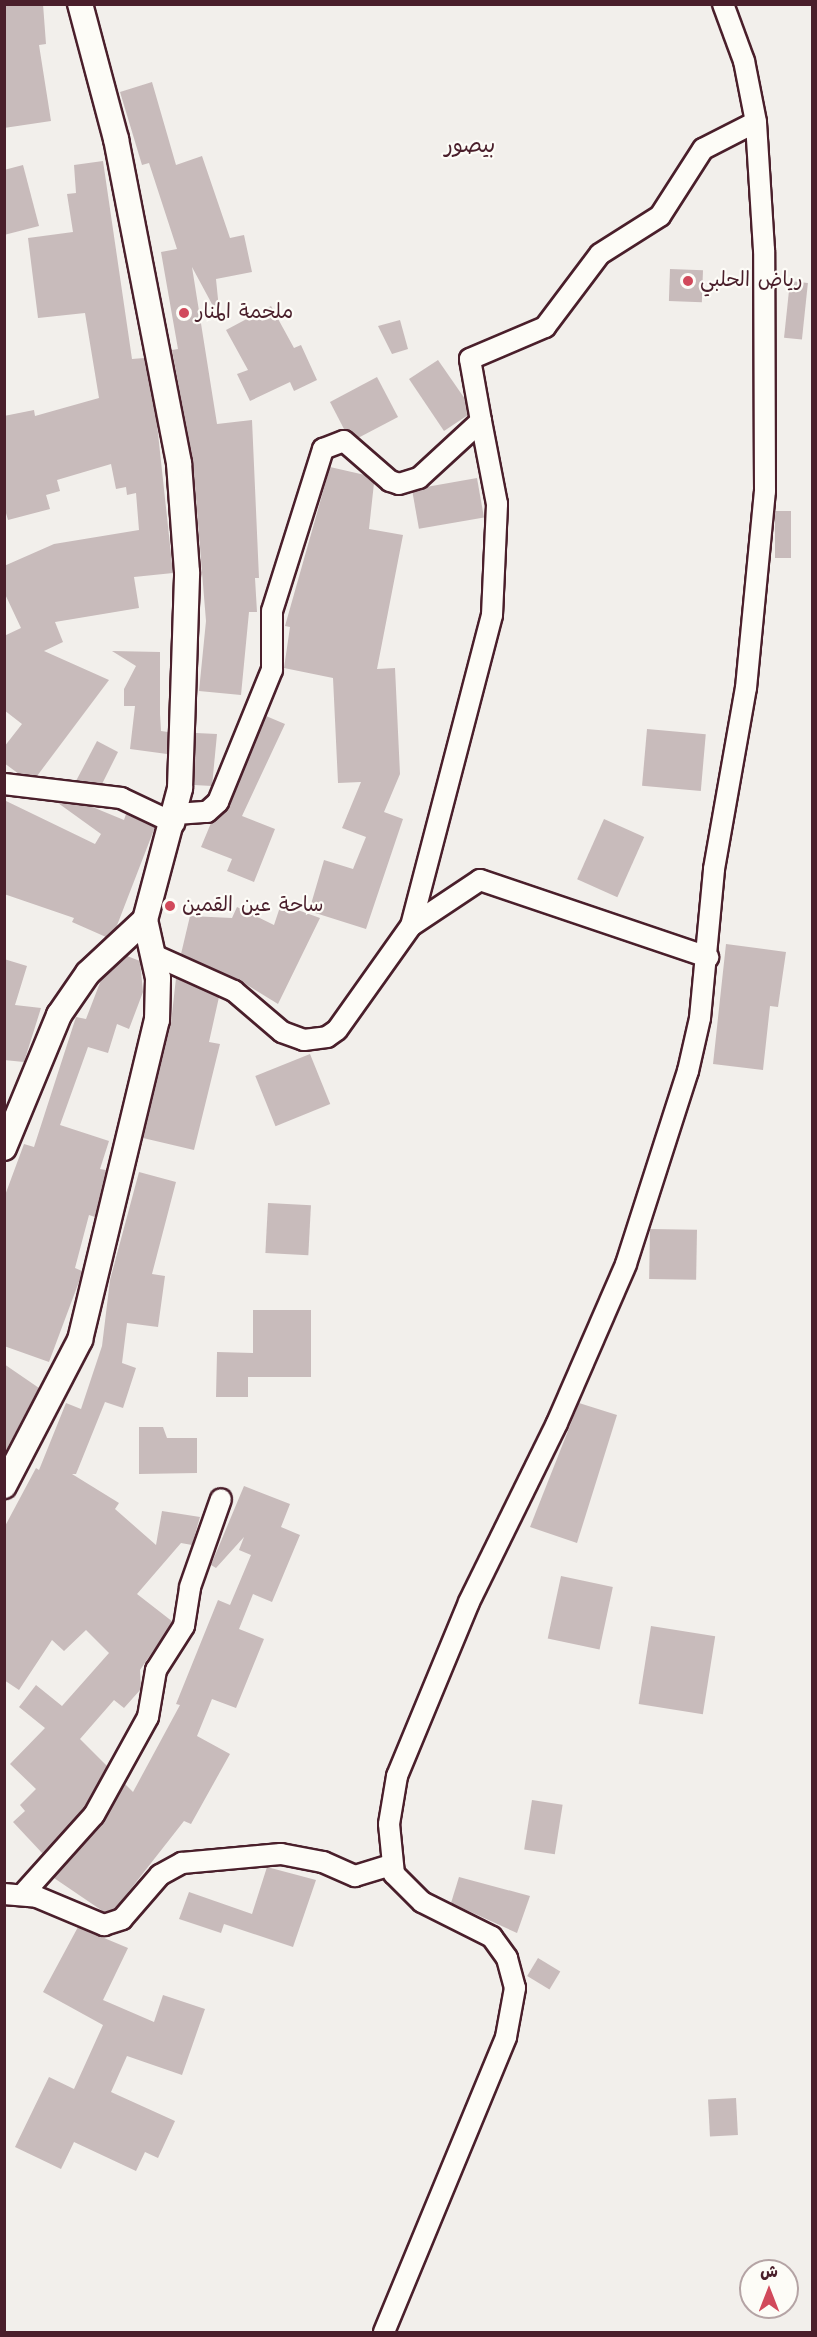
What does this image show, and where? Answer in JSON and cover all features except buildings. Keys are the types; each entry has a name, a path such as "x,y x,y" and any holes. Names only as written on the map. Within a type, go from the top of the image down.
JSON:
{"street":[{"path":"4,1148 59,1016 88,973 145,920 175,818 187,582 179,463 116,139 80,4"},
{"path":"384,2332 506,2037 515,1988 507,1958 492,1937 422,1902 400,1882 391,1865 392,1797 408,1742 469,1602 586,1359 640,1227 688,1071 708,957 714,869 746,688 765,491 764,250 756,122 744,61 723,4"},
{"path":"154,955 234,991 282,1032 315,1040 327,1037 347,1019 411,926 492,615 497,504 470,359 545,327 600,254 660,216 703,149 756,122"},
{"path":"4,784 121,798 175,818 207,812 218,802 273,670 272,612 323,449 336,441 351,444 390,481 409,483 481,421"},
{"path":"411,926 440,909 464,886 486,880 708,957"},
{"path":"4,1486 80,1340 157,1020 154,955 145,920"},
{"path":"221,1499 190,1587 184,1626 156,1670 146,1720 99,1809 14,1894 104,1925 122,1918 160,1875 182,1863 281,1854 323,1862 355,1876 391,1865"}],"place":[{"name":"رياض الحلبي","path":"688,281"},
{"name":"ملحمة المنار","path":"184,313"},
{"name":"ساحة عين القمين","path":"170,906"}],"district":[{"name":"بيصور","path":"470,147"}]}
